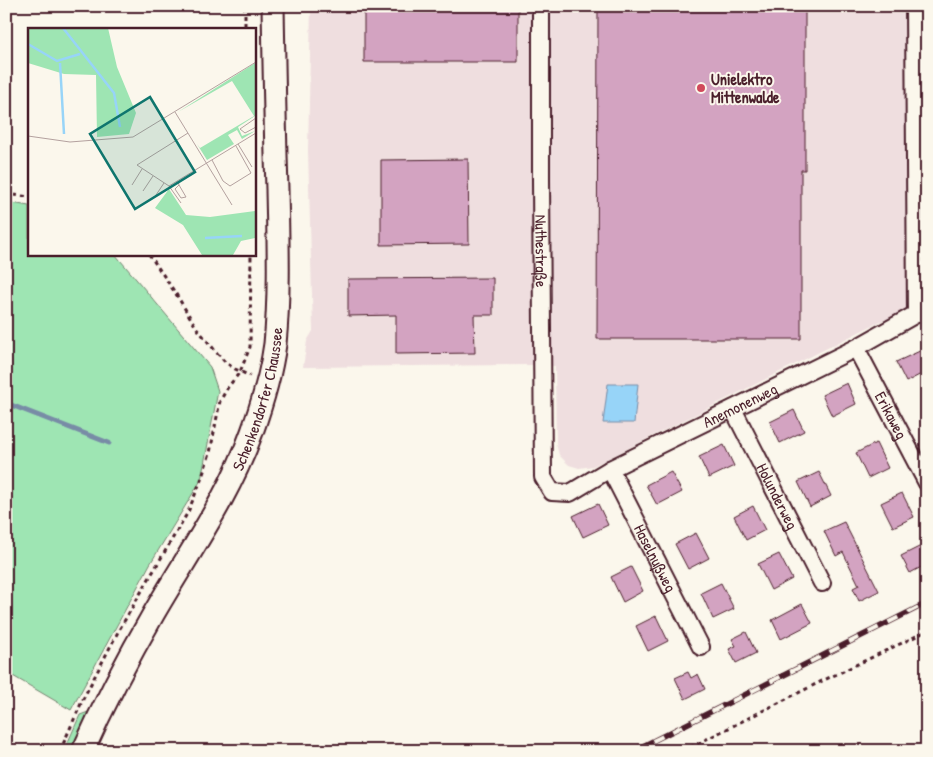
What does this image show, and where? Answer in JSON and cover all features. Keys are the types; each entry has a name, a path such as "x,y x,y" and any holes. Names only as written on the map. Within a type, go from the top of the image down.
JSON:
{"main road":[{"name":"Schenkendorfer Chaussee","path":"82,751 132,651 227,490 253,432 268,382 278,303 274,6"}],"street":[{"name":"Nuthestraße","path":"541,6 543,477 552,492"},
{"path":"914,6 921,212 922,314"},
{"name":"Anemonenweg","path":"552,492 570,493 610,469 922,314"},
{"name":"Erikaweg","path":"856,348 927,483"},
{"name":"Holunderweg","path":"733,409 822,583"},
{"name":"Haselnußweg","path":"610,469 701,647"}],"path":[{"path":"245,6 245,28"},
{"path":"6,194 28,197"},
{"path":"150,255 196,327 225,362 235,370"},
{"path":"60,751 84,698 119,630 188,512 201,480 210,453 220,401 240,372 250,347 251,255"},
{"path":"684,751 818,683 927,631"}],"shaded area":[{"path":"311,6 927,6 927,305 881,321 593,466 579,468 569,465 559,455 556,443 555,366 303,367 307,341 313,331 308,151"}],"green space":[{"path":"6,202 28,206 28,255 116,255 210,367 218,391 201,480 150,564 71,710 6,672"},
{"path":"91,711 73,751 64,751 80,715"}],"water":[{"path":"608,384 638,384 634,423 603,423"}],"building":[{"path":"364,6 518,6 518,62 364,62"},
{"path":"598,6 805,6 805,170 801,170 801,339 597,339"},
{"path":"468,159 469,244 381,245 381,160"},
{"path":"493,278 493,315 474,315 475,353 396,354 396,315 348,316 348,279"},
{"path":"922,350 927,359 927,371 906,382 896,362"},
{"path":"847,383 856,404 832,416 822,395"},
{"path":"794,410 804,431 780,443 770,422"},
{"path":"876,443 888,468 868,478 856,453"},
{"path":"724,445 734,466 709,478 699,457"},
{"path":"671,472 682,492 657,505 646,485"},
{"path":"819,472 831,496 810,507 798,482"},
{"path":"902,493 914,517 893,527 881,503"},
{"path":"598,504 608,525 583,537 573,516"},
{"path":"753,506 765,530 746,540 734,516"},
{"path":"844,522 879,591 859,601 853,588 859,585 843,552 836,556 824,531"},
{"path":"696,533 709,558 688,569 675,544"},
{"path":"927,543 927,564 910,573 901,556"},
{"path":"779,554 792,579 771,590 758,564"},
{"path":"631,567 643,591 623,602 611,577"},
{"path":"721,583 734,609 713,619 701,593"},
{"path":"802,604 812,623 781,639 772,620"},
{"path":"656,616 668,641 648,651 636,626"},
{"path":"746,632 756,653 736,663 729,649 736,646 732,639"},
{"path":"688,672 691,678 698,674 705,689 685,699 675,678"}],"waterway":[{"path":"6,403 109,443"}],"railway":[{"path":"633,751 927,603"}],"place":[{"name":"Unielektro Mittenwalde","path":"701,88"}]}
